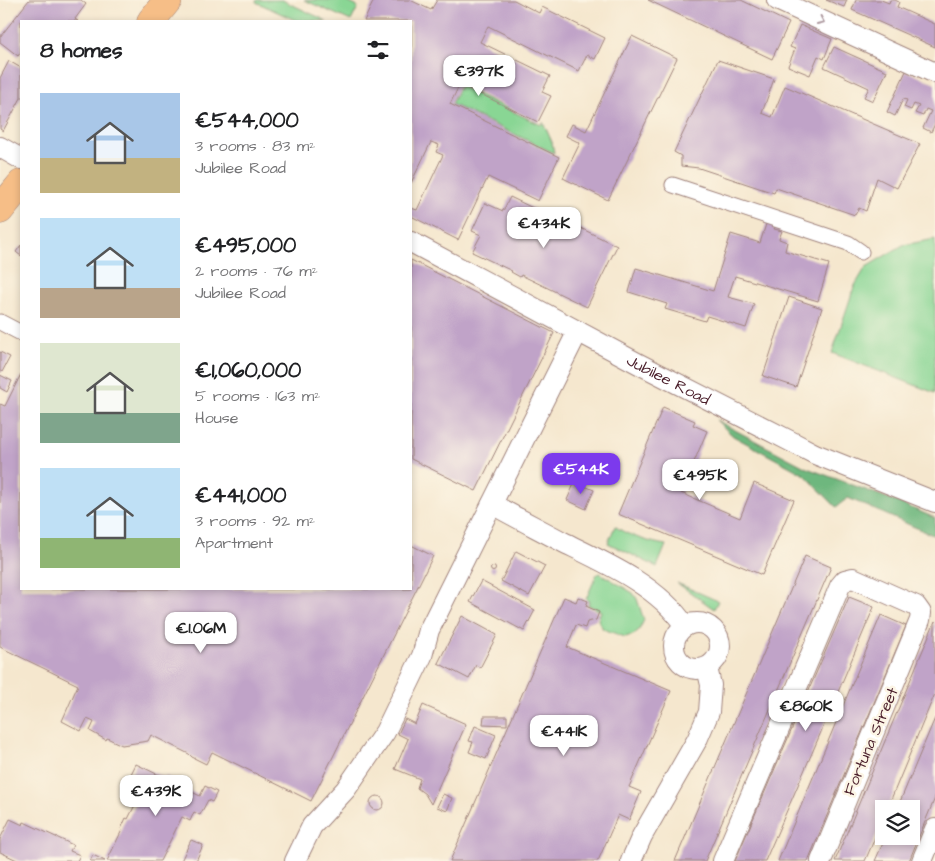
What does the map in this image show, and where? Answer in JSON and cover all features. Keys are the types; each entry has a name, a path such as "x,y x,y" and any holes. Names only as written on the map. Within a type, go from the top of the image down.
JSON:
{"main road":[{"path":"0,210 20,185"}],"street":[{"path":"777,0 935,72"},
{"path":"0,147 20,158"},
{"path":"673,185 848,243 861,252"},
{"name":"Jubilee Road","path":"412,243 815,454 935,502"},
{"path":"0,322 20,332"},
{"path":"294,861 312,826 350,783 385,732 422,656 429,630 578,331"},
{"path":"492,504 597,558 643,586 676,614 685,626"},
{"name":"Fortuna Street","path":"724,861 840,586 845,580 853,578 916,606 921,613 920,620 821,861"},
{"path":"692,623 708,625 715,630 719,637 720,651 718,658 707,668 699,670 684,666 675,654 675,638 685,626 692,623"},
{"path":"631,861 642,836 697,740 709,712 711,685 707,668"},
{"path":"922,861 935,829"}],"green space":[{"path":"257,0 282,0 325,20 295,20 256,2"},
{"path":"304,0 344,0 358,7 352,20"},
{"path":"460,86 541,125 543,122 552,142 554,153 451,104"},
{"path":"935,239 935,393 832,353 854,287 866,267 903,245"},
{"path":"716,420 807,468 935,518 935,536 848,498 836,507 805,475 733,436"},
{"path":"615,526 639,538 666,545 657,567 608,543"},
{"path":"600,573 633,593 637,599 644,620 639,630 633,635 625,637 603,629 598,620 601,611 588,605 589,601 586,599 597,574"},
{"path":"677,583 718,601 714,609"}],"building":[{"path":"29,0 81,0 86,4 75,19 76,20 20,20 20,53 18,56 0,42 0,37"},
{"path":"374,0 410,0 431,10 437,0 514,0 539,13 542,7 605,38 595,59 587,55 579,71 488,26 480,42 550,76 542,92 551,96 538,122 460,84 450,104 559,157 538,201 488,177 458,240 412,217 412,208 417,210 443,155 436,152 439,145 431,142 412,181 412,20 364,20"},
{"path":"648,0 741,0 789,23 772,59"},
{"path":"826,0 847,0 844,7"},
{"path":"856,0 881,0 889,3 890,0 895,0 899,2 897,7 935,24 935,47 852,10"},
{"path":"800,25 832,39 824,59 818,56 810,75 788,66 795,49 790,47"},
{"path":"632,36 677,58 608,200 563,178 580,143 566,136 572,124 586,131"},
{"path":"834,47 887,71 873,101 864,97 869,88 824,67"},
{"path":"718,60 774,79 762,113 772,117 785,86 920,144 897,188 877,178 866,211 859,208 855,215 776,188 774,193 699,168 681,166 681,156 674,152"},
{"path":"9,61 20,67 20,100 3,131 0,129 0,78"},
{"path":"906,71 935,84 935,124 931,132 923,128 931,111 926,109 923,116 915,113 919,106 914,104 911,110 904,107 907,100 903,99 895,116 887,112"},
{"path":"510,197 537,210 533,216 540,219 544,210 617,246 587,307 521,275 520,277 512,271 472,252 481,235 472,231 485,203 503,211"},
{"path":"767,221 776,224 774,229 782,231 779,239 787,242 785,251 829,264 818,301 735,276 728,297 754,304 746,328 707,316 705,321 665,309 667,304 629,292 636,268 713,291 731,234 760,243"},
{"path":"20,246 20,255 16,252"},
{"path":"412,261 554,333 476,491 412,459"},
{"path":"789,297 822,308 796,387 763,376"},
{"path":"0,352 10,357 2,372 0,371"},
{"path":"0,375 12,381 7,392 0,388"},
{"path":"20,376 20,590 412,590 412,546 433,556 311,801 212,752 206,764 151,735 148,741 122,745 107,738 106,740 90,731 94,722 87,719 81,731 62,721 78,685 0,647 0,404 5,406"},
{"path":"663,407 695,421 693,425 707,431 681,493 740,518 754,483 794,500 762,575 618,514"},
{"path":"575,482 594,490 586,509 567,500"},
{"path":"516,551 545,566 529,596 501,581"},
{"path":"805,556 831,567 705,861 675,861"},
{"path":"493,566 496,569 493,572 490,569"},
{"path":"481,581 535,610 524,631 470,602"},
{"path":"564,597 576,602 578,597 588,601 586,606 599,612 596,620 587,622 585,628 576,625 567,647 671,691 629,787 641,792 629,820 618,815 598,861 450,861"},
{"path":"849,597 874,607 815,746 765,861 735,861"},
{"path":"881,615 906,626 808,861 778,861"},
{"path":"462,616 497,635 480,668 476,665 469,679 438,663"},
{"path":"935,621 935,694 891,800 875,800 875,838 865,861 835,861"},
{"path":"423,705 466,724 431,804 425,794 417,788 420,779 395,769 408,739 398,734 405,719 415,724"},
{"path":"484,716 507,716 507,725 483,724"},
{"path":"935,718 935,798 920,834 920,800 901,800"},
{"path":"475,726 496,735 486,759 469,752 473,742 469,741"},
{"path":"136,764 165,778 166,776 177,782 176,784 200,796 205,786 217,792 212,802 208,800 200,815 194,812 190,821 182,817 160,861 107,861 126,818 128,819 144,787 128,780"},
{"path":"443,794 452,798 447,811 437,807"},
{"path":"377,796 382,798 384,803 382,808 377,810 372,808 370,803 372,798"},
{"path":"10,819 23,825 24,822 73,845 70,851 80,855 77,861 19,861 0,852 0,839"},
{"path":"191,840 203,845 196,861 181,861"},
{"path":"882,845 916,845 909,861 875,861"},
{"path":"93,855 105,861 90,861"}]}
